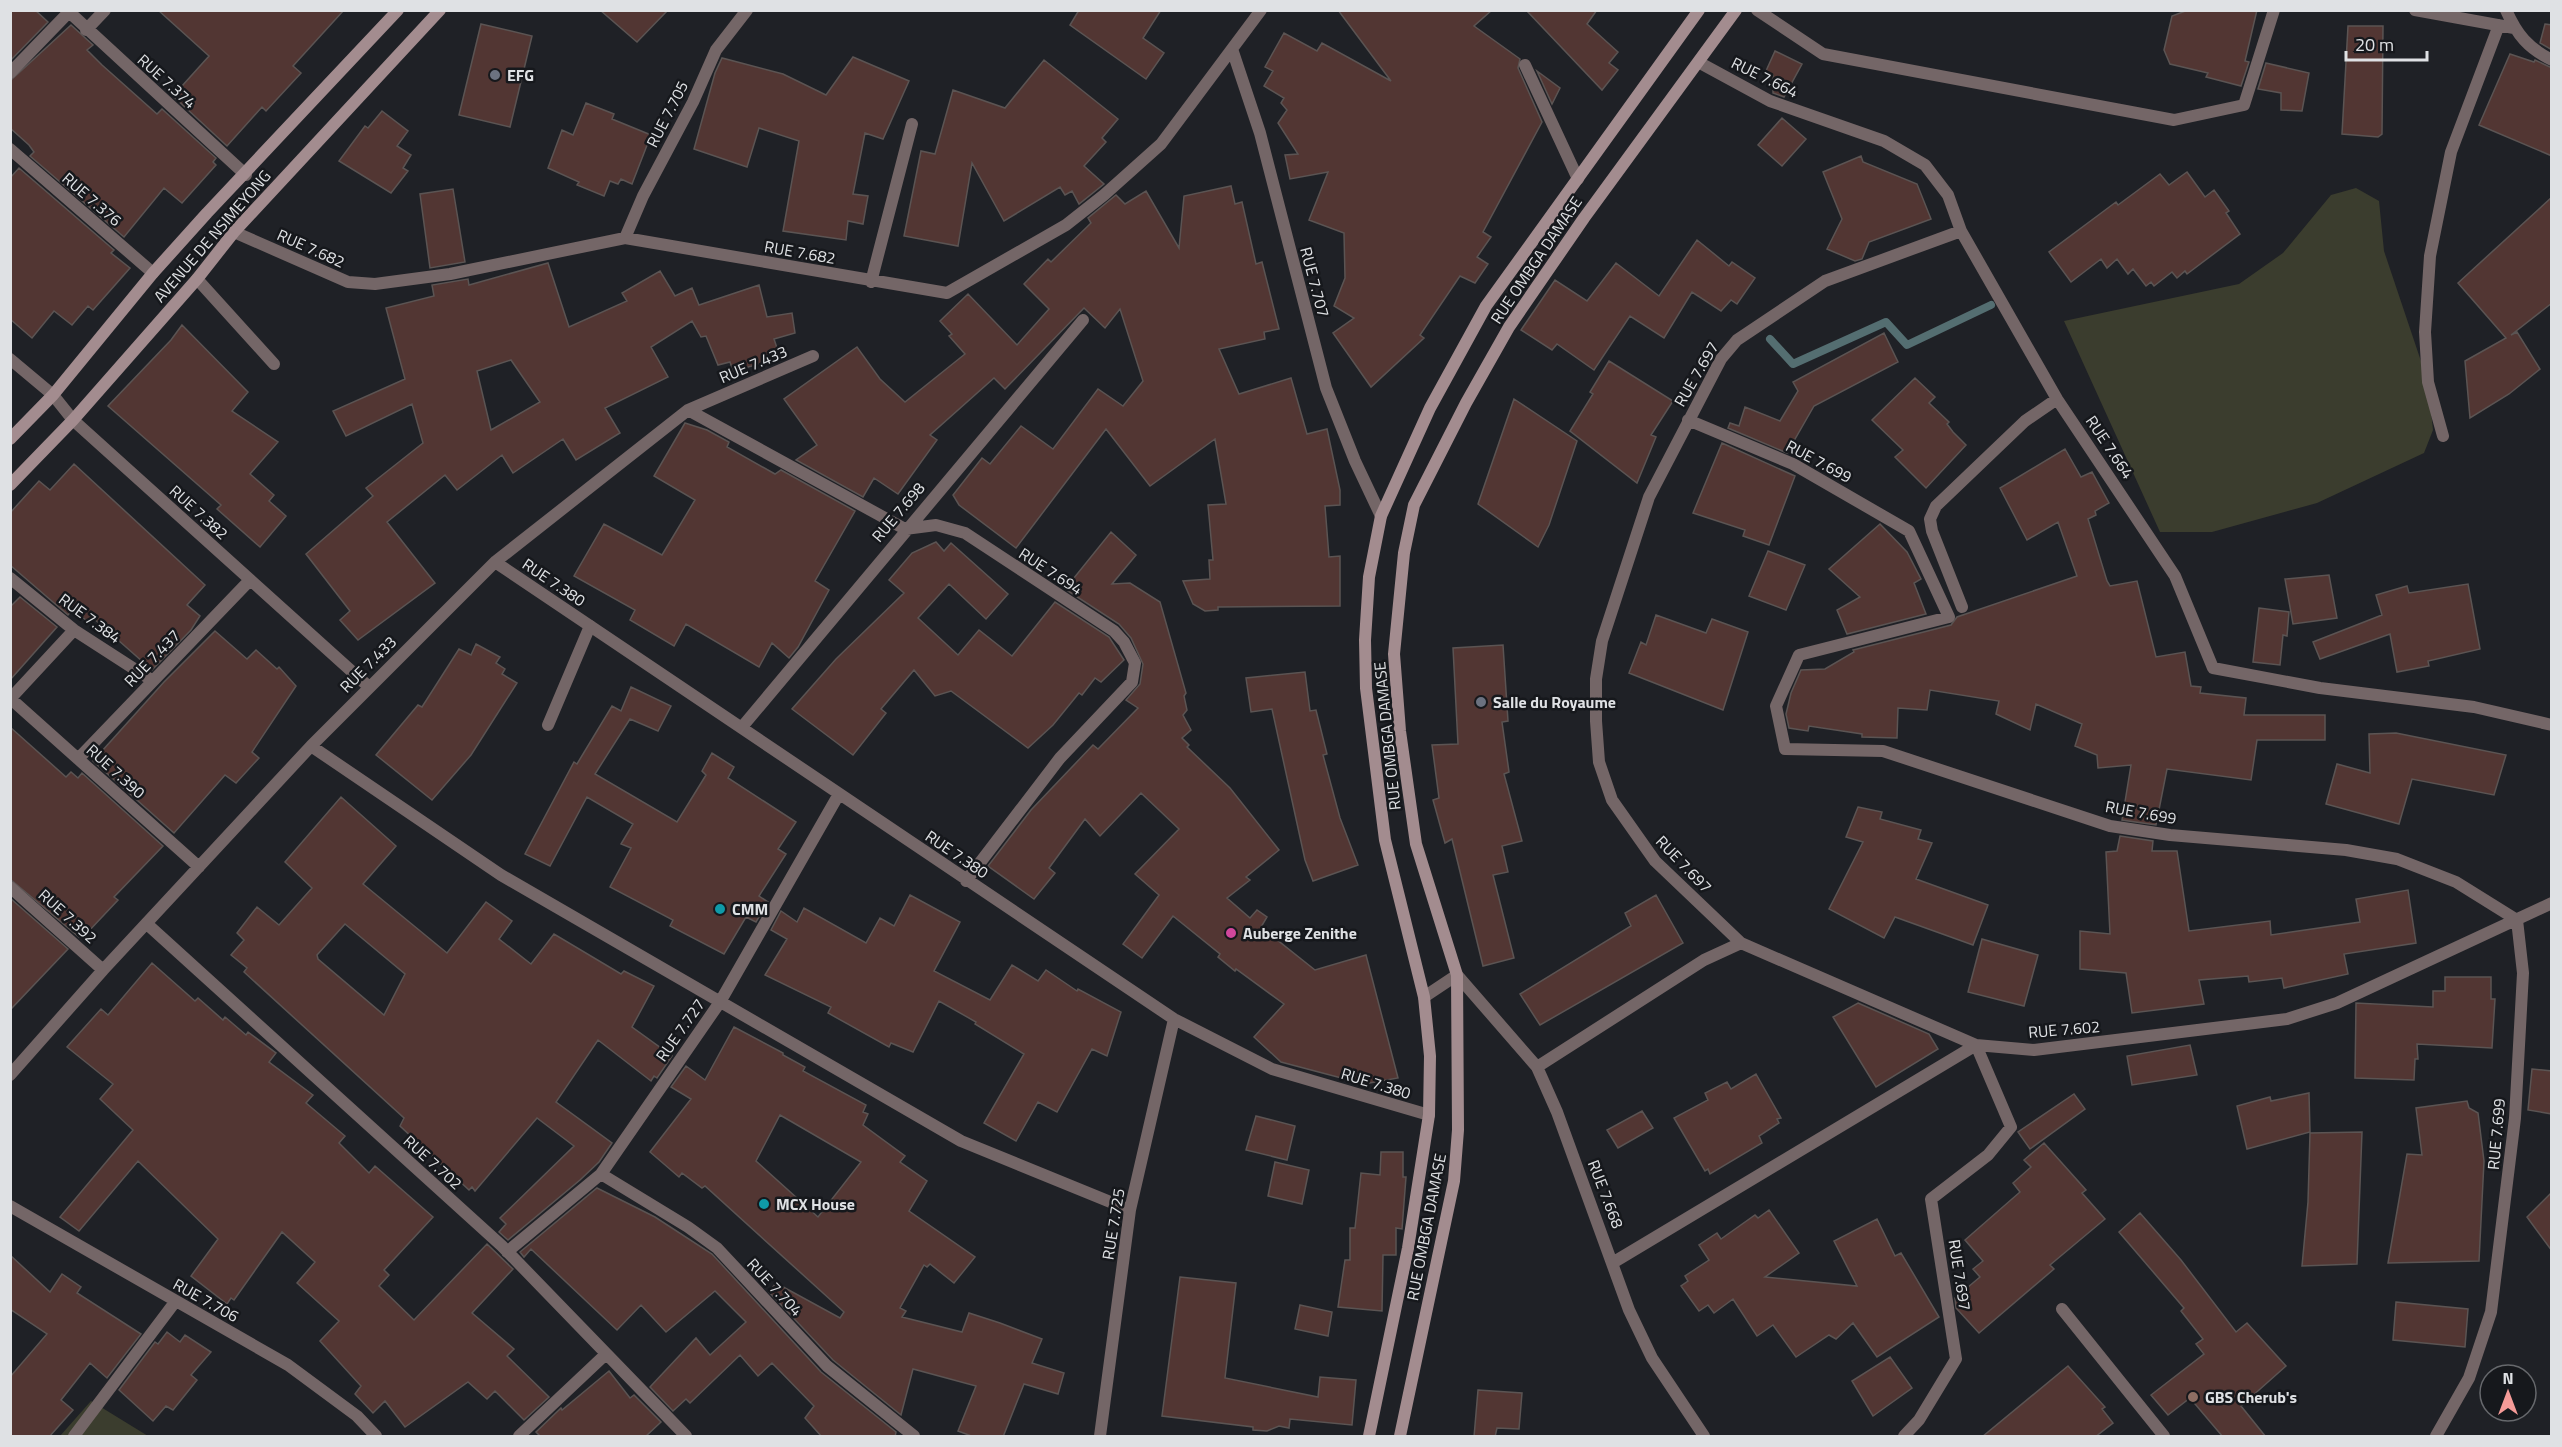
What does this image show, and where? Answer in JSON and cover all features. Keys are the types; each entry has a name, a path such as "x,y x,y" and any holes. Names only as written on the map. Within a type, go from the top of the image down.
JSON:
{"main road":[{"name":"AVENUE DE NSIMEYONG","path":"10,439 53,395 153,273 398,10"},
{"name":"AVENUE DE NSIMEYONG","path":"10,485 73,420 197,279 234,232 440,10"},
{"name":"RUE OMBGA DAMASE","path":"1369,1437 1408,1248 1429,1115 1430,1056 1424,997 1385,840 1366,688 1365,640 1369,577 1382,516 1430,408 1486,306 1700,10"},
{"name":"RUE OMBGA DAMASE","path":"1400,1437 1454,1181 1458,1130 1458,975 1416,843 1400,731 1394,654 1404,553 1414,505 1466,403 1509,327 1584,218 1700,63 1736,10"}],"street":[{"path":"86,30 105,10"},
{"name":"RUE 7.705","path":"625,238 643,196 693,102 716,50 747,10"},
{"name":"RUE 7.682","path":"234,232 348,282 375,284 450,274 625,238 941,294 953,292 1066,225 1104,195 1161,144 1233,52 1261,10"},
{"path":"1757,10 1823,54 2174,120 2244,105 2274,10"},
{"path":"2415,10 2514,28"},
{"path":"2506,10 2514,28 2528,47 2552,60"},
{"path":"10,73 68,11"},
{"name":"RUE 7.374","path":"68,11 246,175"},
{"path":"2443,436 2428,382 2425,332 2430,256 2451,152 2499,25"},
{"name":"RUE 7.707","path":"1233,52 1260,133 1326,388 1355,461 1382,516"},
{"name":"RUE 7.664","path":"1700,63 1770,101 1884,141 1925,165 1948,195 1961,231 2057,399 2175,576 2212,668 2320,688 2474,707 2552,725"},
{"path":"1526,65 1578,179"},
{"path":"871,282 912,124"},
{"name":"RUE 7.376","path":"10,149 153,273"},
{"name":"RUE 7.697","path":"1904,1437 1919,1420 1956,1359 1931,1199 1988,1155 2011,1127 1976,1045 1741,942 1655,861 1612,800 1599,762 1596,679 1602,641 1649,497 1721,359 1737,340 1825,281 1961,231"},
{"path":"197,279 274,364"},
{"name":"RUE 7.698","path":"742,728 905,529 1083,320"},
{"name":"RUE 7.433","path":"11,1073 103,970 311,746 368,686 495,562 688,410 813,356"},
{"name":"RUE 7.382","path":"10,359 53,395 73,420 368,686"},
{"path":"1962,608 1932,531 1930,519 1936,506 2025,421 2057,399"},
{"path":"688,410 905,529"},
{"name":"RUE 7.699","path":"1688,420 1793,464 1909,531 1949,617 1799,655 1776,706 1785,749 1883,751 2110,826 2170,835 2346,850 2397,859 2456,882 2517,920 2523,973 2515,1118 2492,1301 2469,1378 2436,1437"},
{"name":"RUE 7.694","path":"905,529 936,525 965,533 1114,631 1124,642 1135,663 1132,682 1060,758 966,881"},
{"name":"RUE 7.380","path":"495,562 1174,1019 1272,1069 1429,1115"},
{"name":"RUE 7.384","path":"10,578 74,630 153,681"},
{"name":"RUE 7.437","path":"78,759 250,580"},
{"path":"548,725 590,626"},
{"path":"11,699 74,630"},
{"name":"RUE 7.390","path":"11,699 199,867"},
{"path":"311,746 501,875 961,1142 1130,1209"},
{"name":"RUE 7.727","path":"507,1252 601,1174 720,1002 839,794"},
{"name":"RUE 7.392","path":"10,887 103,970"},
{"name":"RUE 7.602","path":"1976,1045 2034,1050 2287,1019 2337,1003 2552,903"},
{"name":"RUE 7.702","path":"147,924 507,1252 686,1437"},
{"path":"1537,1067 1704,960 1741,942"},
{"path":"1424,997 1458,975"},
{"name":"RUE 7.668","path":"1458,975 1537,1067 1557,1112 1614,1262 1629,1310 1652,1358 1704,1437"},
{"name":"RUE 7.725","path":"1100,1437 1130,1209 1174,1019"},
{"path":"1614,1262 1976,1045"},
{"name":"RUE 7.704","path":"601,1174 688,1227 717,1248 827,1366 914,1436"},
{"name":"RUE 7.706","path":"10,1206 288,1365 357,1416 376,1437"},
{"path":"74,1436 175,1302"},
{"path":"2062,1309 2164,1437"},
{"path":"519,1437 606,1354"}],"green space":[{"path":"2356,188 2379,201 2384,251 2428,382 2433,430 2424,453 2317,503 2212,532 2160,532 2064,321 2239,284 2283,253 2331,195"},
{"path":"91,1401 148,1436 60,1436"}],"building":[{"path":"10,10 35,10 48,22 10,61"},
{"path":"158,10 344,10 293,66 301,73 266,111 262,107 227,146 173,96 209,56"},
{"path":"600,10 668,10 637,42"},
{"path":"1079,10 1161,10 1143,38 1164,53 1146,79 1070,25"},
{"path":"1338,10 1492,10 1474,26 1520,59 1518,68 1542,122 1483,232 1491,237 1477,257 1488,264 1475,283 1460,276 1420,335 1424,338 1371,387 1333,333 1354,318 1334,306 1345,278 1344,233 1309,220 1328,172 1290,179 1285,155 1298,154 1278,123 1287,110 1281,103 1284,98 1264,86 1273,71 1265,67 1284,33 1317,51 1322,43 1391,81"},
{"path":"1526,10 1597,10 1587,24 1618,52 1609,63 1618,70 1602,90"},
{"path":"2188,10 2257,10 2245,61 2249,62 2241,86 2206,77 2208,73 2170,64 2164,50 2172,16"},
{"name":"EFG","path":"481,24 532,36 510,127 459,115"},
{"path":"2545,24 2552,25 2552,50 2540,43"},
{"path":"71,25 93,45 87,50 102,65 157,114 162,109 216,158 213,162 216,165 182,203 164,188 124,237 30,156 34,152 29,145 10,128 10,81"},
{"path":"2348,26 2383,26 2382,134 2378,137 2342,134"},
{"path":"1775,51 1802,64 1784,97 1773,93 1773,75 1766,71"},
{"path":"2510,54 2534,62 2535,60 2552,68 2552,156 2479,125"},
{"path":"853,57 909,81 883,139 865,133 853,194 868,196 863,224 848,221 846,240 783,231 799,141 759,128 747,167 694,149 715,73 722,58 783,74 826,95"},
{"path":"1044,60 1118,119 1102,138 1106,142 1084,166 1104,184 1079,204 1072,191 1065,195 1060,187 1004,221 972,163 958,246 904,236 921,151 935,154 953,90 1005,108"},
{"path":"2266,63 2309,73 2302,111 2281,110 2281,93 2258,89"},
{"path":"1537,71 1560,88 1552,104"},
{"path":"586,103 614,114 612,119 651,135 632,184 621,179 618,184 610,181 604,196 577,185 579,182 548,168 562,130 573,135"},
{"path":"382,111 408,131 397,146 411,155 403,168 408,171 391,193 339,161 365,126 368,128"},
{"path":"1782,118 1806,139 1782,166 1758,145"},
{"path":"1861,156 1863,162 1917,184 1931,219 1869,242 1862,259 1855,261 1827,249 1842,219 1823,172"},
{"path":"19,168 114,250 111,253 130,268 93,310 88,306 72,325 54,311 32,338 10,319 10,178"},
{"path":"2187,172 2205,197 2214,190 2229,211 2226,213 2240,234 2187,274 2185,271 2177,278 2172,272 2154,286 2151,282 2146,286 2133,269 2128,274 2117,259 2107,268 2101,259 2071,282 2049,252 2116,202 2118,205 2160,174 2169,185"},
{"path":"1231,186 1235,204 1242,202 1256,264 1262,262 1279,329 1264,332 1265,339 1219,349 1239,394 1291,378 1307,434 1327,429 1340,490 1340,505 1325,506 1329,557 1340,556 1340,606 1218,607 1218,610 1205,611 1193,604 1183,581 1210,579 1209,560 1213,560 1208,505 1226,504 1215,439 1150,486 1106,429 1016,548 959,505 953,495 982,458 990,464 1021,426 1053,449 1098,389 1123,406 1143,381 1120,309 1105,328 1084,308 1005,389 994,378 930,435 937,440 898,494 874,478 863,497 796,460 817,445 784,399 857,347 880,379 905,402 965,354 949,336 952,334 940,321 968,294 1017,345 1049,309 1024,284 1048,259 1051,262 1091,223 1088,218 1116,195 1125,204 1146,191 1179,248 1184,196"},
{"path":"453,189 465,262 430,268 420,194"},
{"path":"2552,197 2552,303 2511,335 2517,332 2540,369 2509,394 2470,418 2465,361 2506,338 2458,283"},
{"path":"1697,240 1729,266 1732,262 1755,278 1737,304 1731,300 1721,311 1692,292 1664,338 1630,316 1594,370 1557,344 1552,350 1521,330 1555,280 1587,301 1616,263 1659,296"},
{"path":"548,263 569,327 627,301 622,293 660,271 675,296 692,288 699,305 759,285 767,317 792,313 795,333 774,339 778,351 769,354 771,361 733,371 730,362 718,365 706,336 701,337 692,321 651,347 668,377 605,408 620,433 576,460 563,439 513,473 502,455 457,490 445,475 387,522 435,583 358,640 340,620 350,611 306,554 373,496 366,488 423,443 412,404 346,436 333,411 405,379 386,308 434,296 432,285 468,279 469,285","holes":["511,360 540,402 491,430 477,371"]},
{"path":"182,325 248,392 232,411 278,442 250,474 274,495 269,501 286,516 260,547 217,509 221,505 108,406 171,340"},
{"path":"1884,333 1898,362 1814,406 1787,453 1728,428 1730,423 1739,426 1745,407 1780,421 1798,391 1793,382"},
{"path":"1609,361 1673,401 1651,435 1656,437 1637,483 1570,431 1593,394 1590,392"},
{"path":"1915,378 1935,397 1929,403 1949,422 1947,424 1966,445 1926,488 1895,457 1903,450 1872,420"},
{"path":"1514,399 1577,441 1549,525 1538,547 1478,504"},
{"path":"685,423 707,430 729,442 727,447 775,474 781,470 855,511 815,581 829,590 798,647 789,658 772,643 759,667 686,624 674,646 630,620 635,610 574,576 604,524 662,555 695,500 654,476"},
{"path":"1722,443 1795,476 1769,545 1743,536 1745,530 1693,513"},
{"path":"2065,449 2081,477 2092,472 2109,503 2095,511 2096,515 2088,519 2110,586 2137,581 2156,657 2185,652 2191,686 2201,687 2200,693 2246,698 2244,715 2325,715 2325,740 2257,740 2251,780 2167,769 2156,825 2122,820 2131,765 2098,768 2097,755 2075,746 2082,724 2036,704 2030,730 1996,714 1999,701 1930,690 1927,710 1898,708 1897,738 1862,737 1862,734 1809,726 1808,731 1789,728 1786,714 1791,693 1801,670 1825,669 1854,652 1853,650 1951,625 1957,617 2077,576 2058,522 2027,540 2000,488"},
{"path":"74,464 205,585 187,605 200,616 191,630 152,670 92,617 88,622 73,609 68,615 10,565 10,513 39,481 50,490"},
{"path":"1880,524 1907,552 1921,579 1914,583 1926,614 1847,634 1837,610 1860,597 1829,569"},
{"path":"1111,532 1136,555 1112,584 1130,583 1160,602 1186,693 1184,696 1187,710 1183,715 1191,730 1182,738 1189,745 1187,747 1230,788 1279,850 1246,877 1250,880 1227,898 1250,918 1257,910 1267,917 1261,927 1315,970 1366,955 1398,1078 1364,1084 1281,1062 1254,1037 1284,1004 1236,969 1235,971 1218,957 1220,954 1173,916 1142,958 1123,944 1159,895 1135,874 1179,829 1141,793 1100,836 1085,819 1049,868 1055,873 1034,899 988,866 1031,810 1093,745 1098,749 1138,708 1126,700 1140,684 1143,664 1131,638 1119,624 1065,589"},
{"path":"936,542 944,551 951,543 1008,594 986,619 949,584 918,618 958,655 979,630 1012,656 1055,602 1109,637 1124,660 1101,682 1095,678 1082,695 1079,693 1053,725 1028,748 951,691 935,696 914,670 881,709 886,713 853,755 792,709 836,659 904,593 889,580 912,553"},
{"path":"1768,551 1805,565 1786,610 1749,596"},
{"path":"2329,575 2337,618 2293,624 2285,579"},
{"path":"2468,584 2480,649 2428,661 2429,666 2397,672 2390,634 2320,659 2313,642 2382,615 2376,595 2407,586 2409,593"},
{"path":"20,597 57,627 10,680 10,607"},
{"path":"2259,608 2289,612 2287,636 2283,635 2280,665 2253,662"},
{"path":"1656,615 1706,633 1712,619 1748,632 1723,710 1629,673 1641,642 1646,645"},
{"path":"215,631 247,659 256,650 277,669 279,667 296,686 252,752 259,758 236,783 225,775 174,833 93,761 164,682"},
{"path":"476,644 500,657 496,663 505,669 502,674 517,683 471,755 432,800 376,755 418,705 422,707 459,649 471,655"},
{"path":"1503,645 1508,721 1502,722 1509,772 1504,774 1522,841 1502,846 1508,872 1493,875 1514,958 1483,966 1452,839 1445,843 1433,800 1439,798 1432,745 1458,744 1453,648"},
{"path":"1305,672 1310,711 1316,710 1327,754 1323,755 1340,818 1358,865 1313,881 1305,860 1272,709 1251,712 1246,678"},
{"path":"631,687 671,706 658,731 630,719 595,774 677,822 706,775 702,771 712,753 734,767 728,778 796,822 778,849 786,854 759,896 768,902 756,922 746,917 724,954 670,926 673,920 610,887 631,848 621,844 633,824 587,797 550,866 525,854 574,762 577,764 612,706 621,711"},
{"path":"10,727 66,777 71,772 78,778 82,773 163,846 114,897 118,900 87,933 85,931 79,937 10,879"},
{"path":"2396,733 2506,755 2494,795 2412,779 2399,824 2326,804 2337,764 2370,773 2369,734"},
{"path":"341,797 396,846 363,884 447,953 486,902 512,921 499,939 531,964 554,934 621,974 624,971 654,986 632,1027 672,1056 657,1078 654,1076 651,1081 598,1040 556,1102 612,1143 599,1162 580,1180 508,1240 499,1232 506,1224 500,1218 574,1146 537,1118 475,1191 472,1187 469,1190 400,1126 404,1118 244,972 247,968 231,955 244,940 237,933 257,907 279,925 312,888 285,862","holes":["345,924 405,974 384,1015 318,959 317,955"]},
{"path":"1858,807 1882,812 1880,819 1921,830 1918,839 1932,843 1916,879 1988,905 1973,945 1895,917 1884,938 1829,909 1863,842 1846,837"},
{"path":"2120,836 2153,841 2152,851 2177,851 2189,931 2270,921 2271,935 2360,922 2356,899 2408,890 2416,943 2344,954 2348,974 2284,988 2282,978 2249,982 2248,976 2199,980 2204,1004 2132,1013 2126,973 2080,969 2080,931 2110,934 2106,852 2117,851"},
{"path":"910,895 960,922 934,971 990,1000 1012,965 1038,981 1046,970 1077,991 1078,989 1121,1012 1107,1056 1092,1049 1057,1112 1038,1102 1016,1141 984,1123 1024,1054 975,1024 976,1022 939,1001 913,1052 891,1043 889,1047 828,1013 831,1007 765,975 787,939 771,930 781,911 797,922 804,908 866,943 880,918 894,926"},
{"path":"1656,895 1683,943 1540,1025 1520,994 1631,926 1625,913"},
{"path":"10,898 68,949 10,1010"},
{"path":"1982,939 2038,955 2024,1006 1968,992"},
{"path":"152,963 195,1001 198,998 223,1020 225,1017 246,1035 248,1032 276,1053 269,1062 313,1095 306,1103 345,1136 339,1143 369,1173 375,1166 433,1217 384,1270 389,1275 379,1286 414,1320 487,1244 513,1269 472,1313 514,1349 507,1356 549,1397 524,1420 495,1391 487,1399 468,1382 405,1427 385,1401 373,1413 355,1394 361,1386 320,1341 339,1321 297,1283 315,1262 282,1232 234,1300 231,1298 227,1304 191,1276 218,1239 138,1161 79,1231 60,1217 133,1130 100,1099 113,1084 67,1047 101,1009 108,1015"},
{"path":"2445,977 2491,977 2491,999 2495,999 2492,1048 2417,1044 2418,1059 2415,1059 2414,1080 2355,1078 2356,1003 2433,1007 2433,991 2445,991"},
{"path":"1858,1003 1929,1034 1938,1049 1876,1087 1833,1017"},
{"path":"734,1027 805,1067 803,1071 866,1105 863,1112 868,1114 863,1125 905,1156 900,1162 927,1181 909,1211 975,1257 954,1283 930,1264 927,1267 924,1265 900,1308 906,1311 902,1317 962,1332 969,1313 1042,1339 1032,1363 1064,1373 1058,1394 1024,1384 1003,1437 974,1437 958,1431 976,1386 913,1369 901,1415 833,1360 769,1292 776,1283 840,1318 844,1312 705,1186 702,1188 682,1173 679,1177 650,1152 691,1099 671,1087 686,1066 705,1080","holes":["780,1115 861,1162 818,1217 756,1161"]},
{"path":"2190,1045 2197,1075 2132,1085 2127,1056"},
{"path":"2532,1069 2552,1071 2552,1114 2528,1110"},
{"path":"1756,1074 1781,1118 1777,1119 1779,1123 1759,1136 1762,1143 1710,1174 1708,1169 1705,1171 1674,1118 1708,1100 1705,1093 1727,1082 1731,1089"},
{"path":"2309,1093 2310,1132 2247,1149 2237,1106 2270,1097 2271,1101"},
{"path":"2074,1094 2085,1109 2030,1149 2018,1132"},
{"path":"2467,1101 2469,1108 2478,1113 2484,1161 2479,1261 2388,1263 2407,1154 2422,1155 2416,1108"},
{"path":"1642,1111 1653,1128 1618,1148 1607,1130"},
{"path":"1256,1116 1295,1126 1287,1160 1246,1150"},
{"path":"2362,1132 2357,1264 2302,1266 2308,1202 2310,1133"},
{"path":"2044,1143 2086,1190 2082,1193 2105,1219 2050,1265 2054,1269 1979,1333 1956,1308 1955,1298 1980,1277 1973,1269 1983,1261 1965,1240 2020,1192 2013,1183 2031,1167 2024,1160"},
{"path":"1381,1152 1403,1152 1403,1177 1406,1177 1402,1229 1396,1228 1396,1255 1383,1255 1382,1311 1338,1307 1345,1260 1350,1260 1350,1228 1355,1228 1361,1173 1380,1175"},
{"path":"1275,1162 1309,1170 1302,1204 1268,1196"},
{"path":"597,1188 655,1217 712,1254 821,1372 896,1432 895,1437 822,1437 805,1418 814,1406 772,1363 758,1376 740,1355 690,1403 686,1399 673,1411 650,1387 696,1338 710,1355 746,1322 715,1291 666,1332 641,1305 617,1330 531,1249 524,1257 520,1252"},
{"path":"2552,1192 2552,1251 2527,1217"},
{"path":"1769,1210 1799,1253 1765,1277 1857,1286 1834,1241 1877,1219 1895,1256 1901,1253 1939,1317 1877,1357 1853,1323 1836,1339 1829,1335 1796,1357 1773,1325 1757,1336 1733,1299 1714,1313 1708,1305 1699,1311 1681,1286 1688,1281 1685,1276 1709,1260 1699,1245 1717,1233 1721,1239 1755,1215 1758,1218"},
{"path":"2140,1213 2181,1260 2236,1332 2247,1323 2286,1366 2241,1406 2266,1437 2223,1437 2190,1398 2168,1415 2151,1395 2204,1354 2196,1344 2203,1339 2181,1311 2184,1308 2119,1232"},
{"path":"10,1255 50,1292 62,1274 81,1287 77,1293 141,1334 107,1378 90,1363 61,1400 73,1410 49,1437 10,1437 10,1377 47,1334 10,1309"},
{"path":"1180,1277 1236,1283 1225,1378 1318,1397 1320,1377 1356,1380 1352,1425 1290,1419 1289,1428 1279,1426 1267,1431 1253,1430 1253,1427 1162,1416"},
{"path":"2396,1302 2468,1309 2465,1347 2393,1340"},
{"path":"1300,1305 1332,1312 1328,1336 1295,1329"},
{"path":"167,1332 180,1342 185,1335 211,1352 191,1375 197,1380 173,1410 166,1406 153,1421 119,1390 155,1342 158,1344"},
{"path":"1890,1357 1912,1388 1873,1416 1852,1381"},
{"path":"2068,1366 2105,1407 2102,1409 2113,1423 2095,1437 1982,1437"},
{"path":"609,1371 630,1398 634,1395 661,1422 645,1437 541,1437 536,1432 561,1408 562,1410"},
{"path":"1478,1390 1522,1393 1519,1429 1497,1428 1495,1437 1474,1437"}],"waterway":[{"path":"1770,339 1793,364 1886,322 1907,345 1991,305"}],"place":[{"name":"EFG","path":"495,75"},
{"name":"Salle du Royaume","path":"1481,702"},
{"name":"CMM","path":"720,909"},
{"name":"Auberge Zenithe","path":"1231,933"},
{"name":"MCX House","path":"764,1204"},
{"name":"GBS Cherub's","path":"2193,1397"}]}
